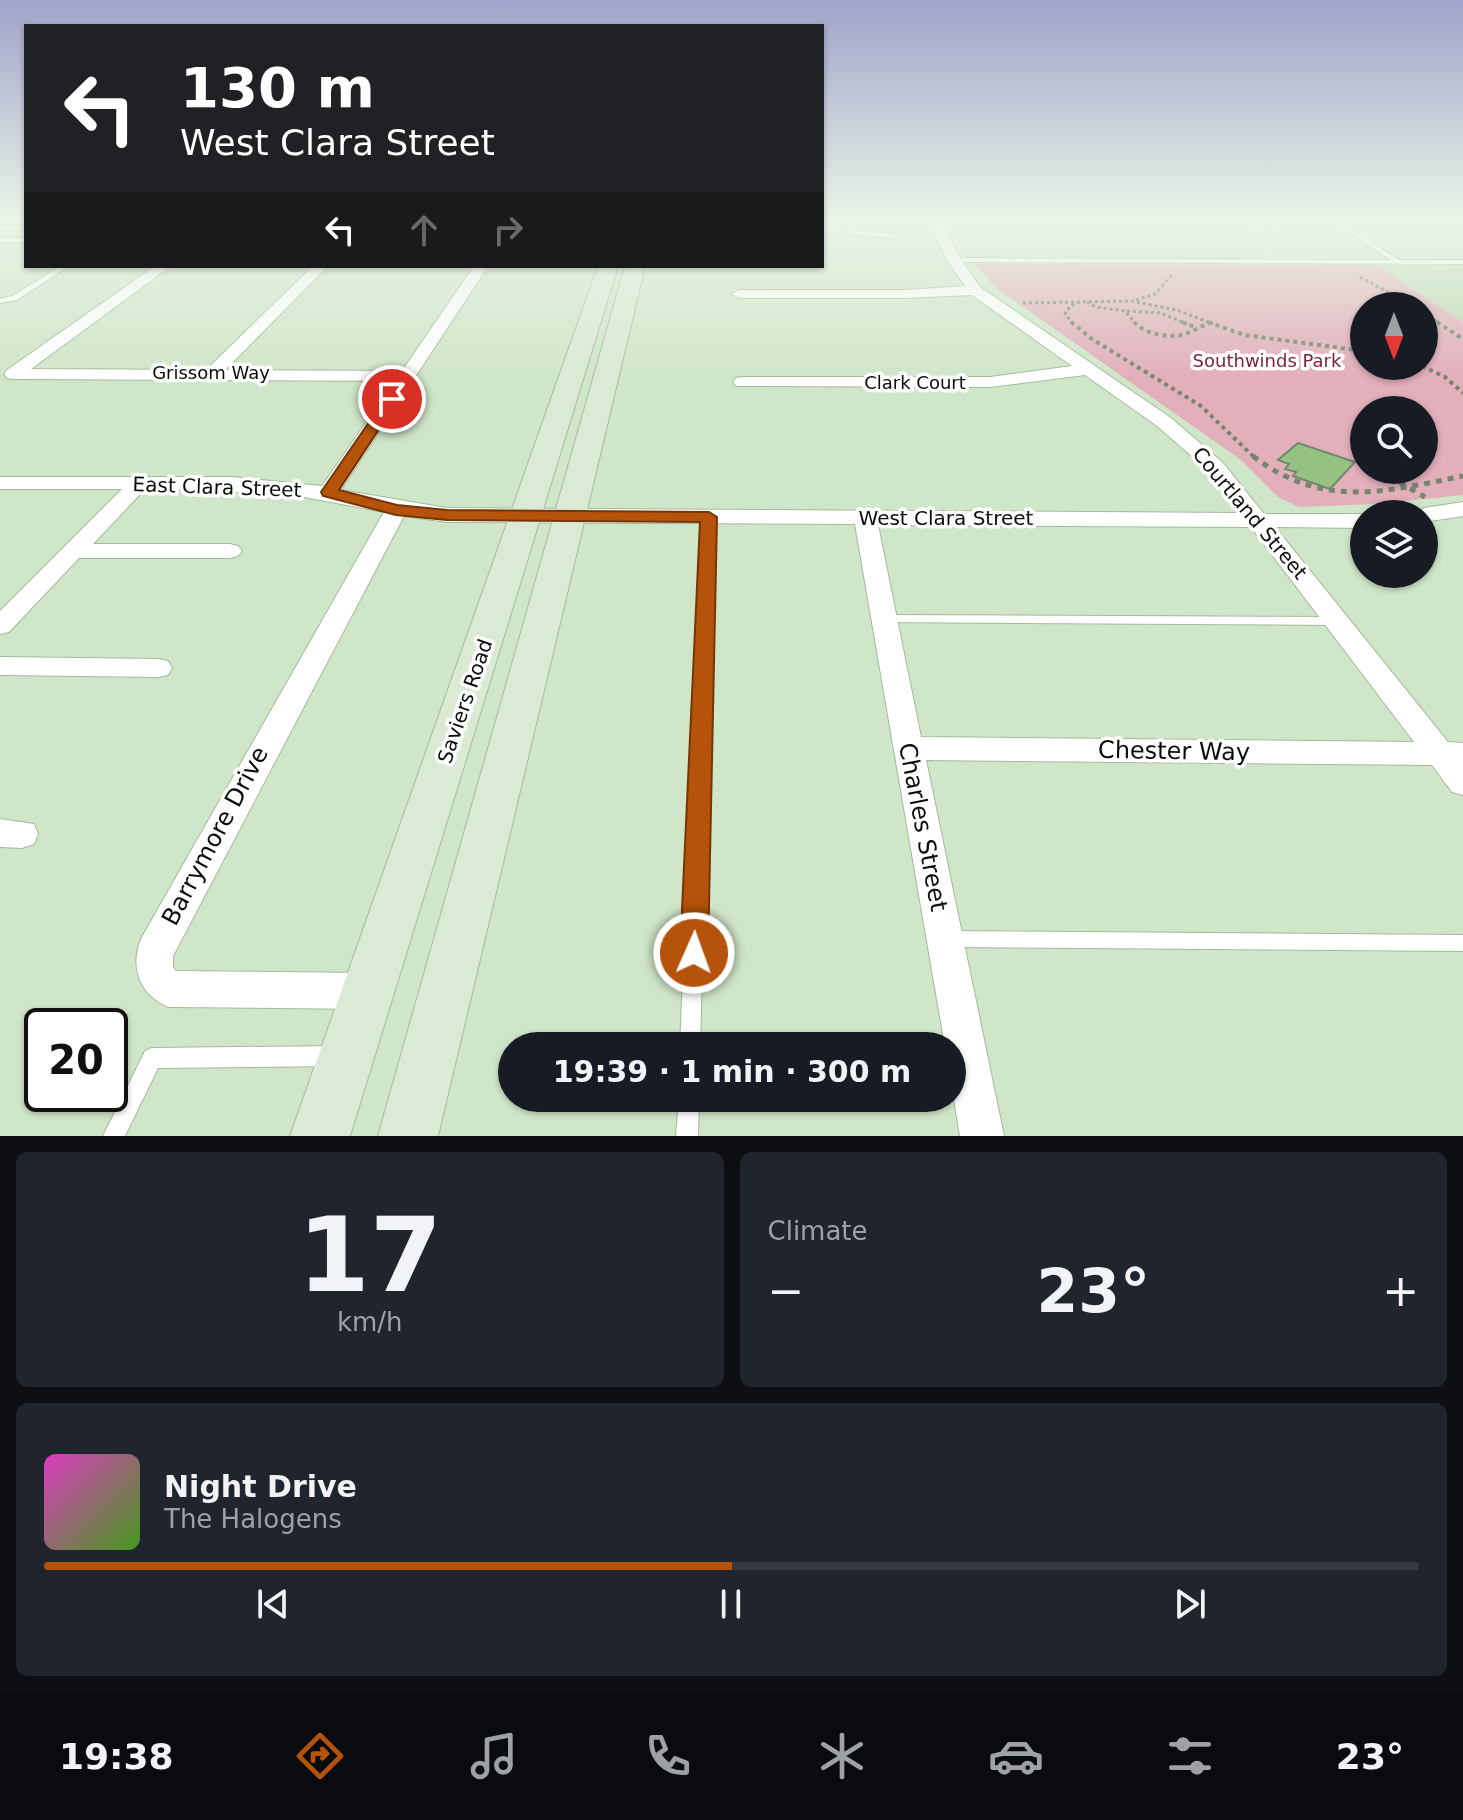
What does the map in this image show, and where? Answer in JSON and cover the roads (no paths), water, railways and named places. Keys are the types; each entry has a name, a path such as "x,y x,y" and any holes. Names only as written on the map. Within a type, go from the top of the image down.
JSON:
{"main road":[{"name":"Saviers Road","path":"408,1136 547,516 567,384 606,271"},
{"name":"Saviers Road","path":"320,1136 368,991 547,516 604,394 634,271"}],"street":[{"path":"7,378 157,271"},
{"path":"212,373 316,271"},
{"path":"329,492 478,271"},
{"name":"Courtland Street","path":"962,271 975,290 1193,445 1216,467 1337,621 1452,754 1463,783"},
{"path":"739,294 906,294 975,290"},
{"name":"Clark Court","path":"742,382 990,382 1088,369"},
{"name":"Grissom Way","path":"7,378 212,373 408,376"},
{"name":"East Clara Street","path":"0,483 265,485 329,492 396,510 447,515 547,516"},
{"path":"0,626 139,483"},
{"name":"Barrymore Drive","path":"368,991 169,989 158,980 152,965 162,935 396,510"},
{"name":"West Clara Street","path":"547,516 1350,521"},
{"name":"Charles Street","path":"865,518 982,1136"},
{"path":"73,551 230,551"},
{"path":"0,666 158,668"},
{"name":"Chester Way","path":"908,748 1452,754"}],"lane":[{"path":"0,301 14,298 58,271"},
{"path":"691,1032 709,517"},
{"path":"884,619 1337,621"},
{"path":"945,939 1463,943"},
{"path":"114,1136 152,1058 346,1056"},
{"path":"687,1136 688,1112"}],"park label":[{"name":"Southwinds Park","path":"1267,361"}]}
